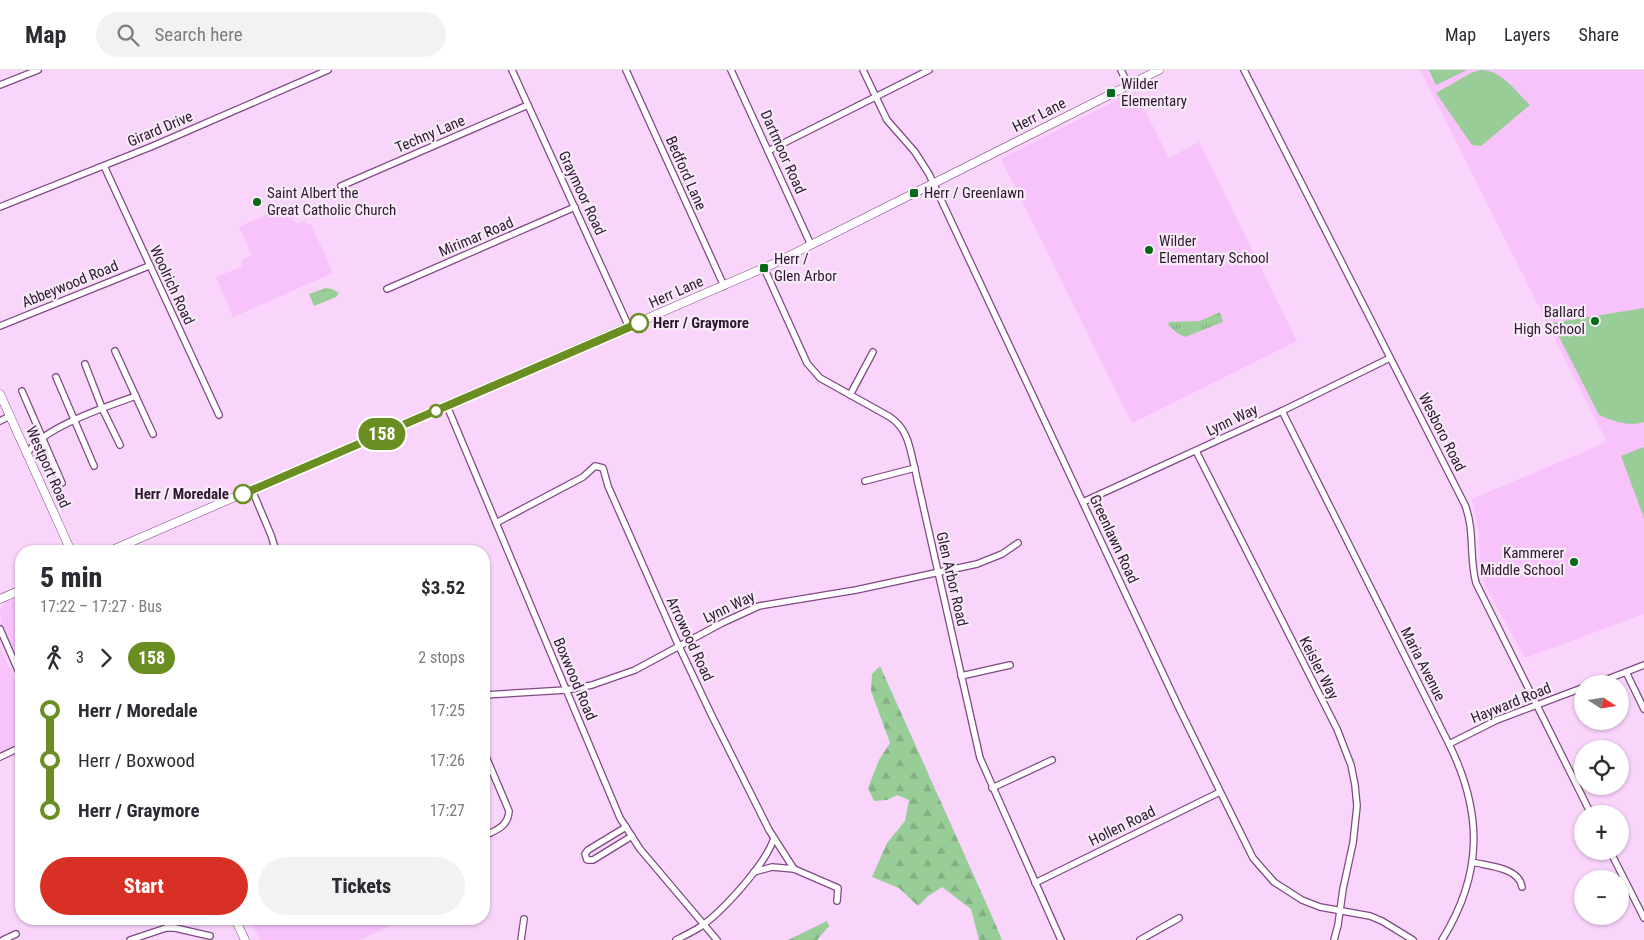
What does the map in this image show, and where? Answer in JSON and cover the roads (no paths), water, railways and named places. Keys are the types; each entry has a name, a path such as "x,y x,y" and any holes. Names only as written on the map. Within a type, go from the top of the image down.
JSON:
{"main road":[{"name":"Herr Lane","path":"124,545 764,268 1159,70"},
{"name":"Westport Road","path":"0,394 68,545"},
{"path":"0,599 15,593"},
{"path":"238,925 245,940"}],"street":[{"path":"0,85 38,70"},
{"name":"Girard Drive","path":"0,207 104,166 328,70"},
{"name":"Graymoor Road","path":"512,70 629,327"},
{"name":"Bedford Lane","path":"626,70 724,286"},
{"name":"Dartmoor Road","path":"731,70 811,245"},
{"name":"Greenlawn Road","path":"863,70 887,120 922,161 934,184 1249,852 1268,876 1288,892 1302,900 1320,907 1370,916 1413,940"},
{"path":"768,151 929,70"},
{"path":"1121,70 1128,85"},
{"name":"Wesboro Road","path":"1244,70 1465,505 1471,528 1472,570 1476,583 1586,805"},
{"name":"Techny Lane","path":"341,186 528,105"},
{"name":"Woolrich Road","path":"104,166 219,415"},
{"name":"Mirimar Road","path":"387,289 575,207"},
{"name":"Abbeywood Road","path":"0,326 149,266"},
{"name":"Glen Arbor Road","path":"764,268 809,368 820,378 890,417 899,424 909,442 980,758 1060,940"},
{"path":"115,351 153,434"},
{"path":"850,395 873,352"},
{"name":"Lynn Way","path":"1083,502 1282,411 1390,358"},
{"path":"86,364 102,408 120,445"},
{"path":"56,377 94,466"},
{"path":"22,391 62,483"},
{"path":"28,454 33,445 42,438 75,420 136,396"},
{"name":"Boxwood Road","path":"447,406 614,805 640,849 717,940"},
{"name":"Maria Avenue","path":"1282,411 1450,744 1469,795 1474,837 1472,862 1463,899 1442,940"},
{"path":"0,420 10,416"},
{"name":"Keisler Way","path":"1196,451 1337,729 1351,765 1356,800 1356,827 1340,911"},
{"name":"Arrowood Road","path":"496,523 583,477 595,466 603,468 608,486 711,714 774,838 794,869"},
{"path":"865,481 915,468"},
{"path":"252,490 274,545"},
{"name":"Lynn Way","path":"490,695 566,690 615,678 759,606 856,590 989,560 1018,543"},
{"path":"0,629 15,663"},
{"path":"961,676 1010,665"},
{"path":"1618,675 1644,665"},
{"path":"1626,672 1644,709"},
{"name":"Hayward Road","path":"1450,744 1497,720 1574,691"},
{"path":"0,757 15,750"},
{"path":"992,788 1052,760"},
{"path":"490,766 508,806 508,818 501,828 490,833"},
{"name":"Hollen Road","path":"1035,883 1220,792"},
{"path":"626,828 588,850 585,854 587,860 593,860 632,836"},
{"path":"676,940 704,924 723,907 754,872 771,849 774,838"},
{"path":"1615,860 1644,918"},
{"path":"1472,862 1494,866 1512,874 1521,882 1522,887"},
{"path":"754,872 772,867 794,869 836,886 839,890 837,901"},
{"path":"1334,940 1340,911"},
{"path":"1140,940 1179,918"},
{"path":"521,940 524,919"},
{"path":"130,940 166,928 176,928 210,936"},
{"path":"3,940 16,934"}],"place":[{"name":"Wilder Elementary","path":"1111,93"},
{"name":"Herr / Greenlawn","path":"914,193"},
{"name":"Saint Albert the Great Catholic Church","path":"257,202"},
{"name":"Wilder Elementary School","path":"1149,250"},
{"name":"Herr / Glen Arbor","path":"764,268"},
{"name":"Ballard High School","path":"1595,321"},
{"name":"Herr / Graymore","path":"639,323"},
{"name":"Herr / Moredale","path":"243,494"},
{"name":"Kammerer Middle School","path":"1574,562"}]}
